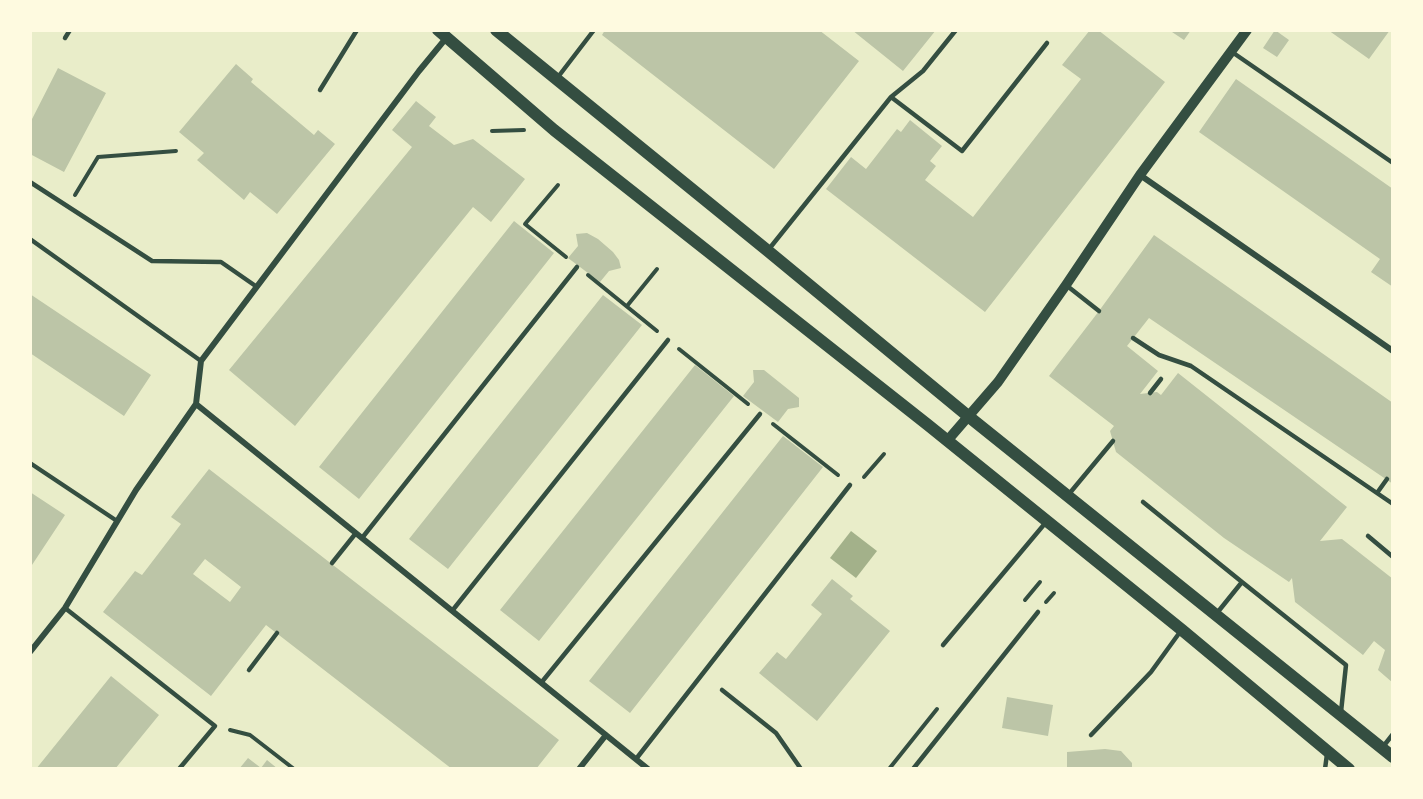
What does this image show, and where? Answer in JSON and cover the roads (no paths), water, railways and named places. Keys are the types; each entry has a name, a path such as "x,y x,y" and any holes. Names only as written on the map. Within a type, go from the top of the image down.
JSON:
{"main road":[{"path":"496,30 968,416 1393,757"},
{"path":"443,33 554,130 948,441 1182,630 1349,769"}],"street":[{"path":"948,441 998,382 1140,175 1247,30"},
{"path":"30,652 65,608 136,490 196,404 201,361 419,71 443,33"},
{"path":"1140,175 1393,351"},
{"path":"196,404 648,769"},
{"path":"579,769 606,735"}],"lane":[{"path":"65,38 70,30"},
{"path":"320,90 357,30"},
{"path":"556,79 594,30"},
{"path":"768,251 891,97 923,71 956,30"},
{"path":"891,97 962,151 1047,43"},
{"path":"1231,51 1393,163"},
{"path":"30,182 152,261 221,262 256,287"},
{"path":"30,239 201,361"},
{"path":"362,538 577,267"},
{"path":"1066,285 1099,311"},
{"path":"1133,338 1159,355 1191,366 1393,504"},
{"path":"452,611 668,340"},
{"path":"1150,393 1161,379"},
{"path":"541,683 760,414"},
{"path":"1067,496 1113,441"},
{"path":"30,463 117,521"},
{"path":"1377,493 1387,479"},
{"path":"636,759 850,484"},
{"path":"1143,502 1346,665 1340,715"},
{"path":"943,645 1047,521"},
{"path":"332,563 356,532"},
{"path":"1368,537 1393,557"},
{"path":"1215,614 1242,582"},
{"path":"65,608 215,726 179,769"},
{"path":"914,769 1038,612"},
{"path":"1091,735 1151,672 1182,630"},
{"path":"249,670 277,633"},
{"path":"722,690 776,733 801,769"},
{"path":"1382,748 1393,734"},
{"path":"1325,769 1327,751"}]}
